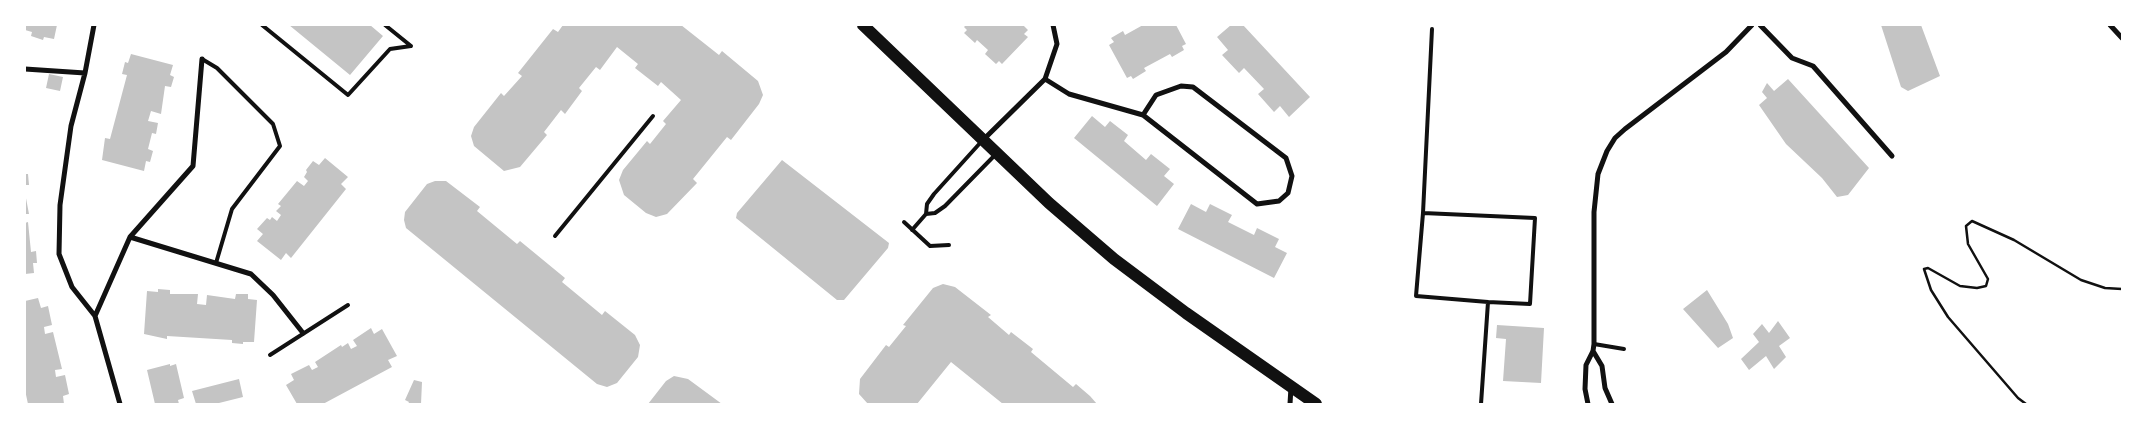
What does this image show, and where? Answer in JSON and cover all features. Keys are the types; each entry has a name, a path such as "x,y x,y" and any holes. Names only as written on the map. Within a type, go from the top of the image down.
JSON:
{"main road":[{"path":"863,25 996,154 1114,259 1186,313 1316,404"}],"street":[{"path":"94,25 85,73 71,126 60,205 59,254 72,287 95,316 120,404"},
{"path":"983,141 1045,79 1057,44 1053,25"},
{"path":"1588,404 1585,390 1586,365 1593,351 1594,344 1594,212 1598,174 1615,138 1726,52 1752,25"},
{"path":"1760,25 1792,58 1813,66 1892,156"},
{"path":"2110,25 2122,38"},
{"path":"95,316 130,237 193,166 202,59"},
{"path":"25,69 85,73"},
{"path":"1045,79 1069,94 1143,114 1257,204 1279,201 1288,194 1292,176 1286,158 1193,87 1181,86 1156,95 1143,114"},
{"path":"130,237 251,274 273,294 303,333"},
{"path":"1593,351 1602,366 1605,388 1612,404"},
{"path":"1290,404 1291,387"}],"lane":[{"path":"262,25 348,96 390,49 411,46 386,25"},
{"path":"1423,213 1535,218 1530,304 1416,296 1423,213 1432,29"},
{"path":"202,59 217,68 273,124 280,146 232,209 216,263"},
{"path":"555,236 653,116"},
{"path":"912,230 926,214 927,204 934,194 983,141"},
{"path":"926,214 935,213 945,206 996,154"},
{"path":"904,222 930,246 949,245"},
{"path":"1481,404 1488,302"},
{"path":"270,355 348,305"},
{"path":"1594,344 1624,349"}],"path":[{"path":"2026,404 2018,398 1948,317 1931,290 1924,269 1928,268 1960,286 1976,288 1986,286 1988,279 1968,244 1966,226 1972,221 2014,240 2081,280 2105,288 2122,289"}],"building":[{"path":"25,25 57,25 54,39 44,37 43,40 31,36 32,32 25,30"},
{"path":"289,25 370,25 383,36 350,75"},
{"path":"563,25 681,25 719,55 722,51 758,81 763,95 759,104 731,140 727,137 693,179 697,183 667,214 656,217 646,213 624,195 619,180 623,170 647,141 650,144 666,124 663,121 681,100 661,82 658,86 635,68 638,64 617,47 600,70 596,67 579,88 582,91 565,114 561,110 544,132 547,135 520,167 504,171 474,146 471,136 474,127 501,93 504,96 522,76 518,73 553,29 558,32"},
{"path":"966,25 1023,25 1028,30 1024,34 1028,37 1002,64 999,61 996,64 985,54 988,50 977,40 975,43 964,33 967,30 964,27"},
{"path":"1143,25 1176,25 1186,44 1182,46 1184,50 1172,57 1170,54 1144,68 1146,71 1133,79 1131,76 1127,78 1109,45 1114,42 1111,38 1123,31 1125,35"},
{"path":"1231,25 1243,25 1310,97 1289,117 1280,106 1274,112 1258,94 1264,89 1244,68 1239,73 1222,55 1228,50 1217,37"},
{"path":"1881,25 1921,25 1940,76 1908,91 1901,87"},
{"path":"131,54 173,65 170,75 174,77 171,87 165,86 161,114 151,111 148,121 158,123 156,134 152,133 148,149 153,151 150,162 146,161 144,171 102,160 105,138 110,139 127,75 122,74 125,62 128,63"},
{"path":"49,74 63,77 60,91 46,88"},
{"path":"1788,79 1869,168 1848,195 1837,197 1822,178 1786,144 1759,105 1767,98 1762,92 1767,83 1774,91"},
{"path":"1092,116 1105,127 1110,121 1128,135 1124,141 1146,160 1151,154 1170,169 1164,176 1174,184 1157,206 1074,138"},
{"path":"325,158 348,177 341,184 346,189 291,258 286,253 281,260 257,241 263,234 257,229 267,218 270,220 272,217 277,221 281,215 276,211 281,206 278,204 297,181 304,186 308,181 304,177 307,172 306,170 313,161 319,165"},
{"path":"782,160 889,243 888,248 844,300 837,300 736,218 737,213"},
{"path":"25,174 28,174 29,185 25,185"},
{"path":"435,181 446,181 480,207 477,211 517,244 520,241 565,278 562,282 602,315 605,311 635,335 640,345 638,357 617,383 607,387 597,384 406,228 405,212 427,184"},
{"path":"25,193 29,214 25,214"},
{"path":"1191,204 1206,212 1210,204 1232,215 1228,222 1254,235 1257,228 1279,239 1275,247 1287,253 1274,278 1178,229"},
{"path":"28,222 31,252 36,251 37,263 33,263 34,273 25,274 25,223"},
{"path":"943,284 955,287 991,315 988,317 1009,335 1011,332 1033,349 1031,352 1073,387 1076,384 1097,404 1003,404 951,362 917,404 868,404 859,394 860,379 886,345 889,347 906,326 903,325 933,288"},
{"path":"158,289 170,290 170,294 198,294 197,304 206,305 207,295 235,299 236,294 248,294 248,299 257,300 254,342 243,342 243,344 232,343 232,340 167,336 167,339 144,334 147,291 158,292"},
{"path":"1707,290 1728,324 1733,338 1718,348 1683,309"},
{"path":"38,298 41,308 48,306 52,325 44,327 45,334 53,332 62,369 55,370 56,377 65,375 69,394 63,396 64,404 28,404 25,390 25,301"},
{"path":"1778,321 1790,338 1779,346 1786,357 1774,369 1766,356 1749,370 1741,359 1759,342 1753,334 1762,324 1769,333"},
{"path":"1497,325 1544,328 1541,383 1503,381 1506,339 1496,338"},
{"path":"371,328 374,334 382,329 397,356 388,360 392,367 323,404 297,404 286,385 294,380 291,374 309,365 312,370 318,367 315,362 341,345 342,347 348,343 351,349 357,346 353,340"},
{"path":"170,364 170,366 176,364 184,398 178,400 179,404 155,404 147,370"},
{"path":"674,376 688,379 722,404 648,404 666,381"},
{"path":"239,379 243,397 215,404 196,404 192,391"},
{"path":"414,380 422,382 421,404 408,404 409,402 405,400"}]}
